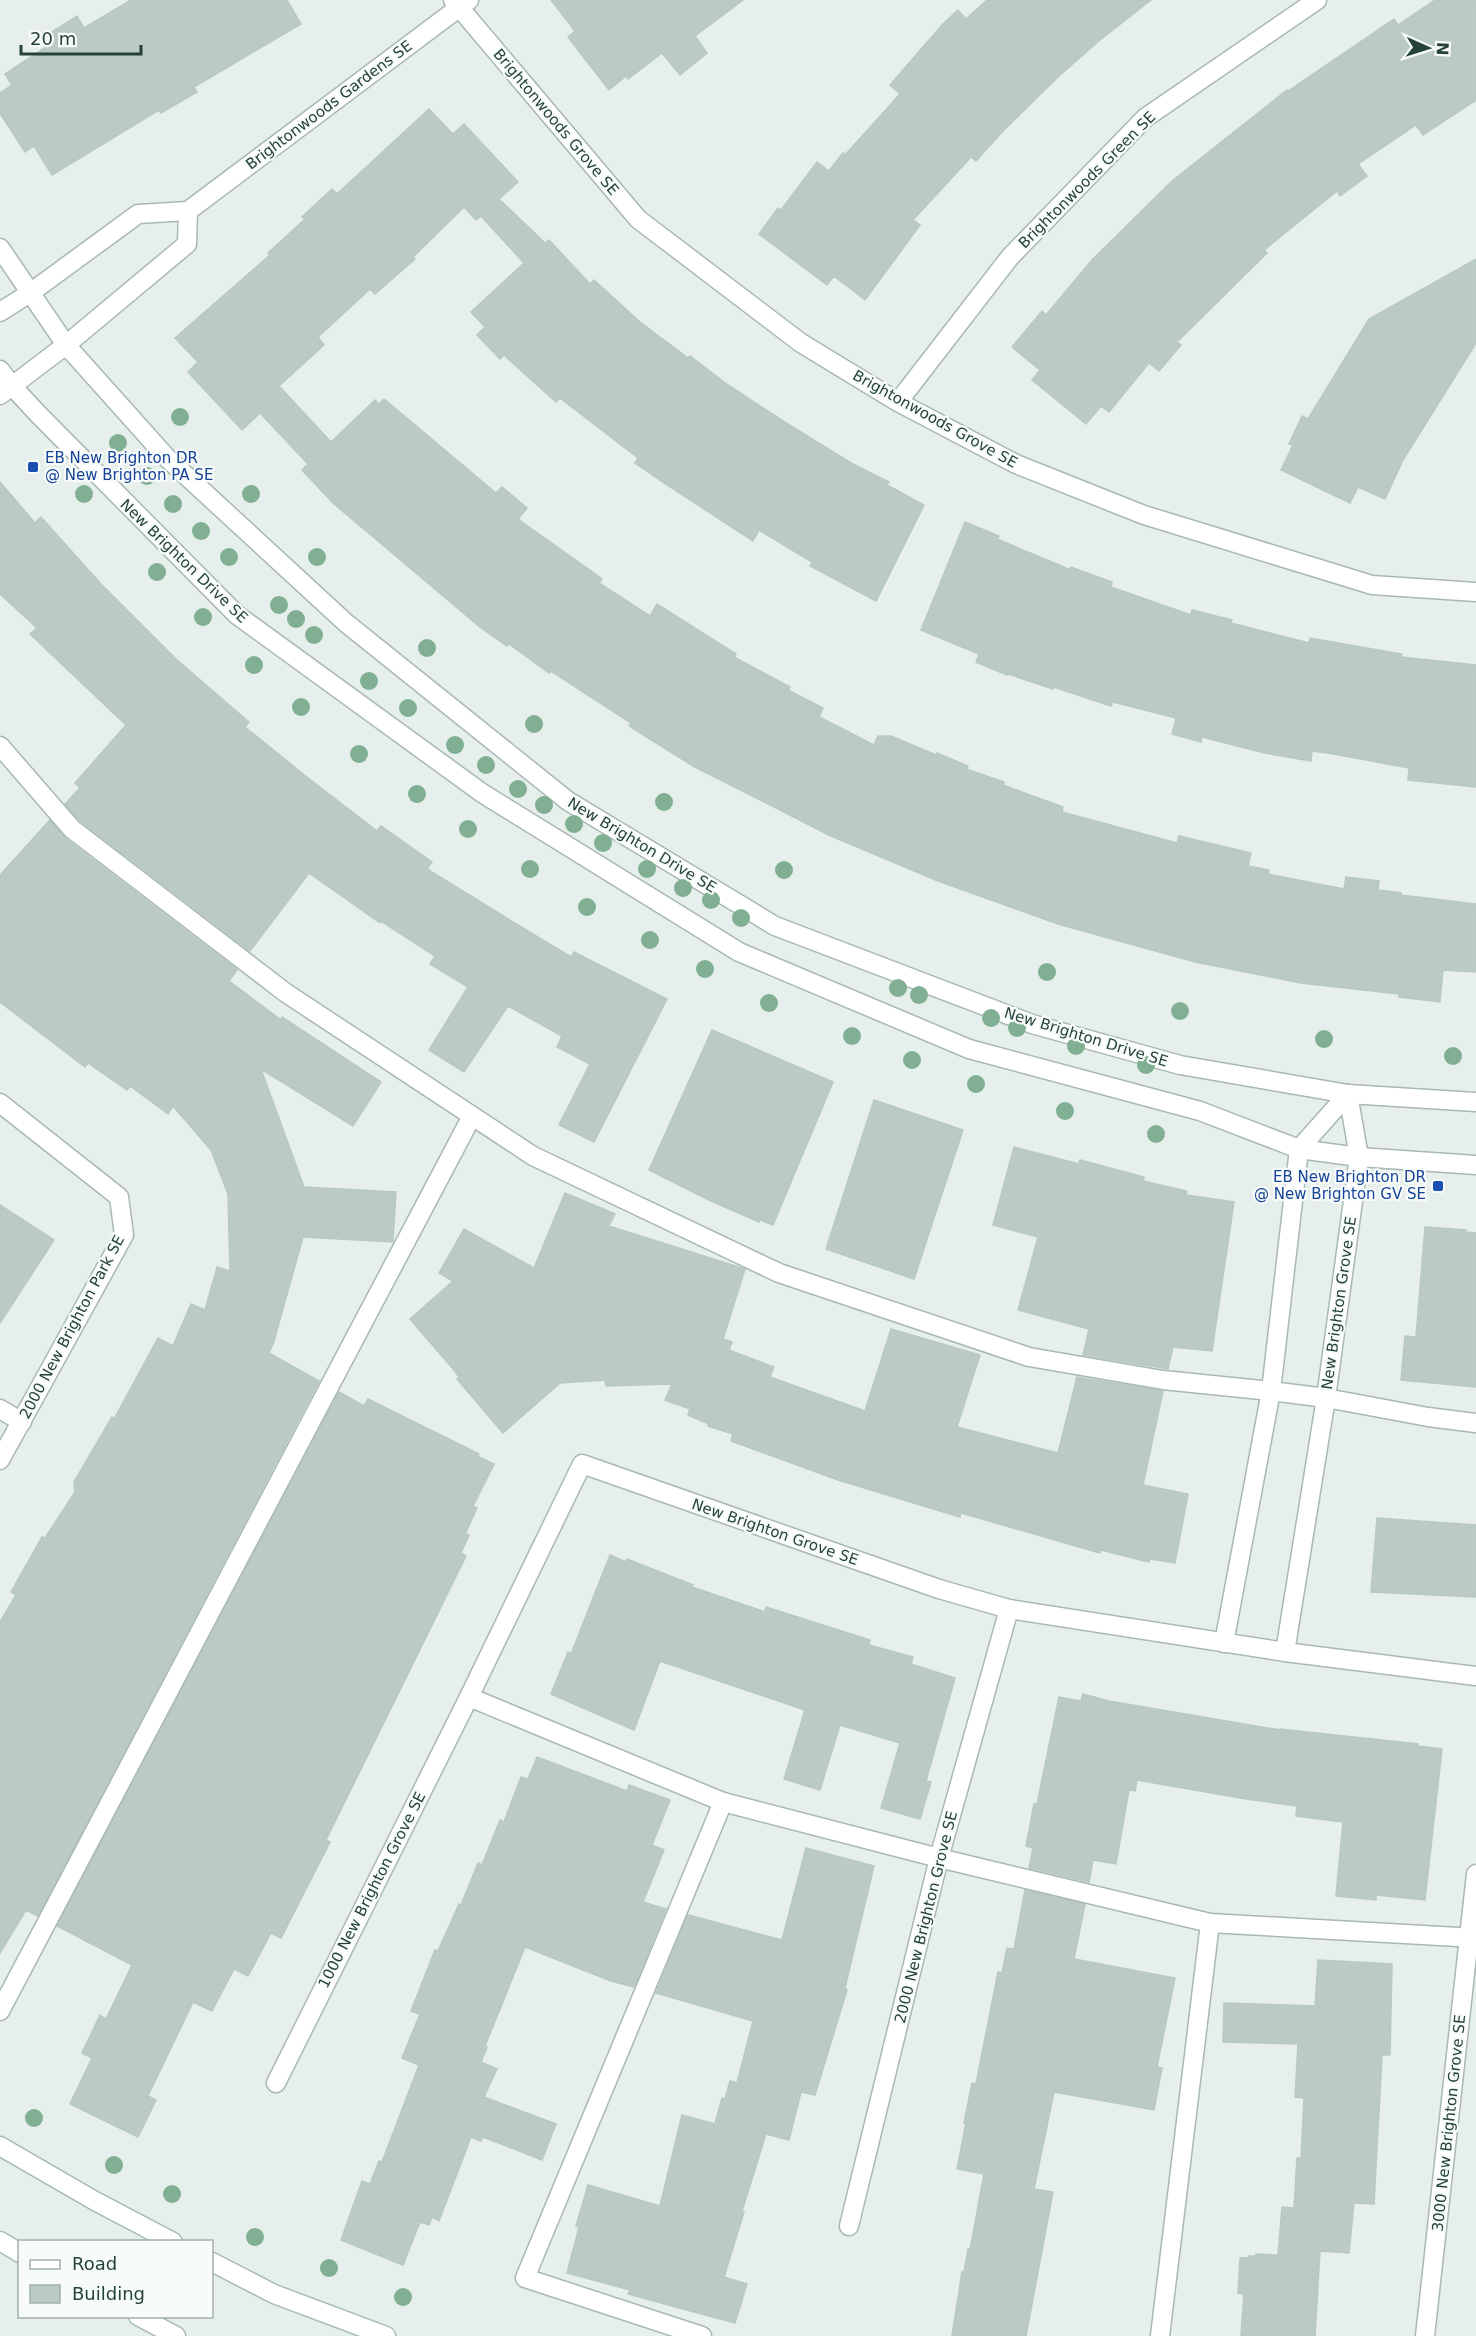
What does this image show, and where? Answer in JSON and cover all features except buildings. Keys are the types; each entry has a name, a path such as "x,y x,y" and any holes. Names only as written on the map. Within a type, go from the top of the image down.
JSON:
{"street":[{"name":"Brightonwoods Green SE","path":"898,402 1010,257 1145,118 1317,0"},
{"name":"Brightonwoods Grove SE","path":"460,3 638,219 801,343 898,402 1016,464 1144,515 1372,585 1476,592"},
{"name":"Brightonwoods Gardens SE","path":"188,211 460,3"},
{"path":"0,312 30,293 138,214 188,211 187,244 66,345 6,391"},
{"name":"New Brighton Drive SE","path":"0,248 66,345 168,459 346,623 568,801 775,926 1032,1024 1180,1065 1348,1094 1476,1102"},
{"name":"New Brighton Drive SE","path":"0,370 6,391 237,615 482,794 739,952 969,1049 1200,1112 1299,1149 1359,1157 1476,1165"},
{"name":"New Brighton Grove SE","path":"0,746 72,829 286,993 533,1156 779,1273 1029,1357 1163,1380 1326,1398"},
{"path":"1224,1643 1271,1391 1299,1149 1348,1094"},
{"name":"New Brighton Grove SE","path":"1285,1652 1326,1398 1359,1157 1348,1094"},
{"name":"2000 New Brighton Park SE","path":"0,1103 119,1197 124,1234 0,1460"},
{"path":"0,2011 472,1116"},
{"path":"1326,1398 1476,1424"},
{"path":"0,1409 22,1422"},
{"name":"New Brighton Grove SE","path":"469,1697 582,1464 939,1589 1010,1609 1285,1652 1476,1676"},
{"name":"2000 New Brighton Grove SE","path":"849,2226 939,1858 1010,1609"},
{"path":"469,1697 723,1802 939,1858 1210,1923 1473,1938"},
{"name":"1000 New Brighton Grove SE","path":"276,2083 469,1697"},
{"path":"702,2336 525,2278 723,1802"},
{"name":"3000 New Brighton Grove SE","path":"1425,2336 1473,1938 1476,1874"},
{"path":"1160,2336 1210,1923"},
{"path":"0,2146 95,2201 170,2240"},
{"path":"0,2241 18,2252"},
{"path":"213,2263 274,2294 386,2336"},
{"path":"142,2318 176,2336"}],"place":[{"name":"EB New Brighton DR @ New Brighton PA SE","path":"33,467"},
{"name":"EB New Brighton DR @ New Brighton GV SE","path":"1438,1186"}]}
